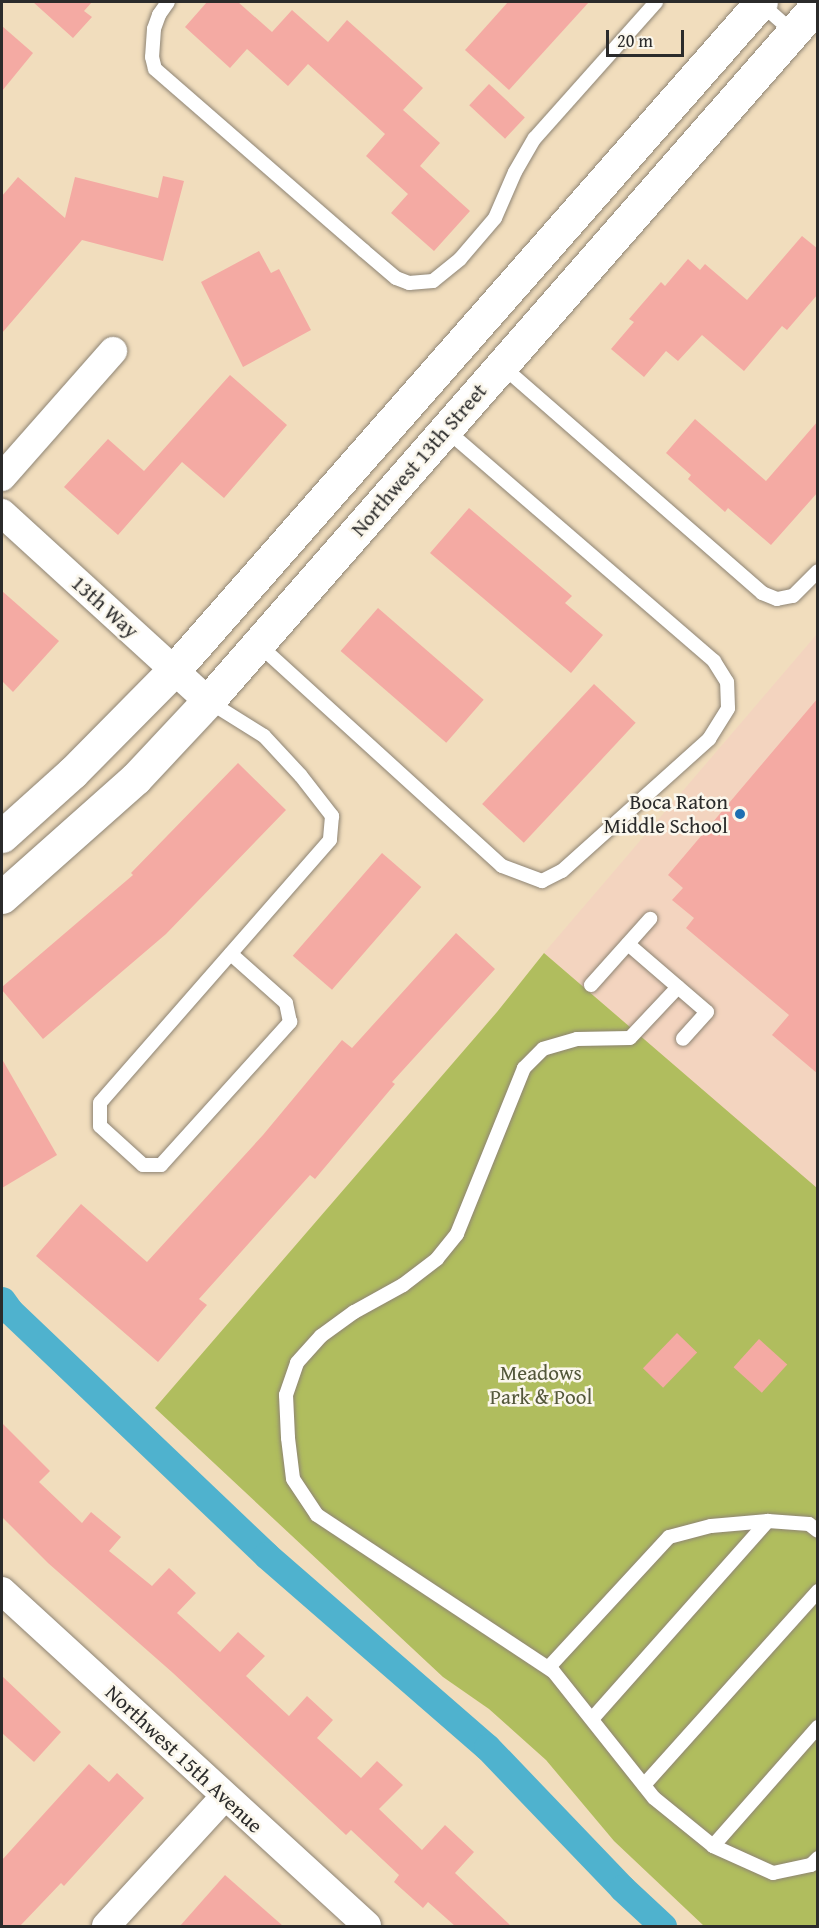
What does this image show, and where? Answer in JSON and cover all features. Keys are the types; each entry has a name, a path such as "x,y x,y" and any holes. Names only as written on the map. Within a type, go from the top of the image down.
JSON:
{"street":[{"path":"2,836 72,773 174,670 760,2"},
{"name":"Northwest 13th Street","path":"2,897 136,778 208,701 818,4"},
{"path":"2,477 113,351"},
{"name":"13th Way","path":"2,513 208,701"},
{"name":"Northwest 15th Avenue","path":"2,1592 367,1926"},
{"path":"106,1926 225,1796"}],"lane":[{"path":"168,2 159,15 154,29 152,57 155,69 354,243 396,278 409,283 433,280 460,259 495,218 515,172 536,138 656,2"},
{"path":"760,2 793,32"},
{"path":"501,365 762,593 777,599 793,596 818,571"},
{"path":"258,644 502,866 542,881 562,871 709,739 728,708 727,682 714,661 446,430"},
{"path":"208,701 264,736 301,776 332,816 330,840 100,1103 100,1126 143,1165 160,1165 290,1022 286,1003 231,954"},
{"path":"591,985 650,919"},
{"path":"628,945 707,1012 683,1039"},
{"path":"678,987 630,1038 577,1039 543,1049 524,1068 457,1234 437,1259 403,1285 354,1312 321,1336 297,1363 286,1395 288,1438 294,1479 317,1515 549,1667 654,1798 713,1846 773,1873 811,1865 818,1858"},
{"path":"549,1667 669,1537 711,1526 768,1521 809,1524 818,1531"},
{"path":"592,1719 768,1521"},
{"path":"644,1785 818,1591"},
{"path":"713,1846 818,1727"}],"shaded area":[{"name":"Boca Raton Middle School","path":"817,634 817,1191 544,953"}],"green space":[{"name":"Meadows Park & Pool","path":"544,953 817,1188 817,1926 704,1926 614,1841 546,1760 489,1709 443,1677 155,1408 497,1012"}],"building":[{"path":"33,2 92,2 84,11 92,17 73,38"},
{"path":"207,2 238,2 272,32 292,10 328,42 347,20 423,88 403,110 440,143 420,166 470,211 434,251 391,213 408,194 366,156 385,134 308,64 288,86 247,49 230,68 185,27"},
{"path":"508,2 589,2 509,90 465,50"},
{"path":"2,26 33,53 2,91"},
{"path":"489,84 525,117 505,139 469,105"},
{"path":"163,176 184,181 163,261 82,240 2,333 2,196 18,177 65,218 75,177 158,198"},
{"path":"802,236 818,249 818,294 787,330 782,326 744,371 702,335 678,361 666,351 644,377 611,349 634,322 629,319 661,282 665,286 688,259 700,270 705,264 747,300"},
{"path":"259,251 271,273 279,269 311,330 243,367 201,282"},
{"path":"230,375 287,425 224,498 182,462 118,535 64,487 108,439 144,471"},
{"path":"695,419 766,481 818,421 818,492 771,545 728,508 725,512 688,479 691,475 666,453"},
{"path":"469,508 572,596 565,603 603,635 571,673 430,553"},
{"path":"2,591 59,641 13,692 2,681"},
{"path":"378,608 484,700 446,743 341,651"},
{"path":"594,684 636,723 524,843 482,804"},
{"path":"818,698 818,1074 772,1035 789,1015 686,928 694,918 672,900 683,888 668,875"},
{"path":"238,763 286,810 166,934 43,1039 2,990 2,987 133,875 131,873"},
{"path":"382,853 421,887 332,990 293,956"},
{"path":"456,933 495,969 392,1082 395,1084 315,1179 310,1175 199,1299 207,1305 158,1362 36,1256 81,1204 147,1262 263,1135 342,1040 352,1048"},
{"path":"2,1059 57,1155 2,1188"},
{"path":"677,1333 697,1352 663,1388 643,1368"},
{"path":"759,1339 787,1364 762,1393 734,1367"},
{"path":"2,1423 50,1471 39,1482 82,1523 91,1512 121,1537 109,1551 152,1586 169,1568 196,1593 177,1613 220,1652 238,1632 265,1656 246,1676 289,1716 307,1696 333,1720 317,1738 361,1778 377,1761 403,1785 379,1809 422,1850 445,1825 474,1852 455,1873 511,1926 455,1926 428,1902 423,1908 394,1882 399,1875 351,1830 346,1835 173,1673 48,1563 2,1517"},
{"path":"2,1676 61,1732 34,1762 2,1733"},
{"path":"89,1764 109,1782 117,1773 144,1798 64,1886 61,1883 20,1926 2,1926 2,1860"},
{"path":"225,1875 283,1926 180,1926"}],"waterway":[{"path":"2,1300 10,1311 266,1555 487,1747 622,1888 663,1926"}],"place":[{"name":"Boca Raton Middle School","path":"740,814"}]}
